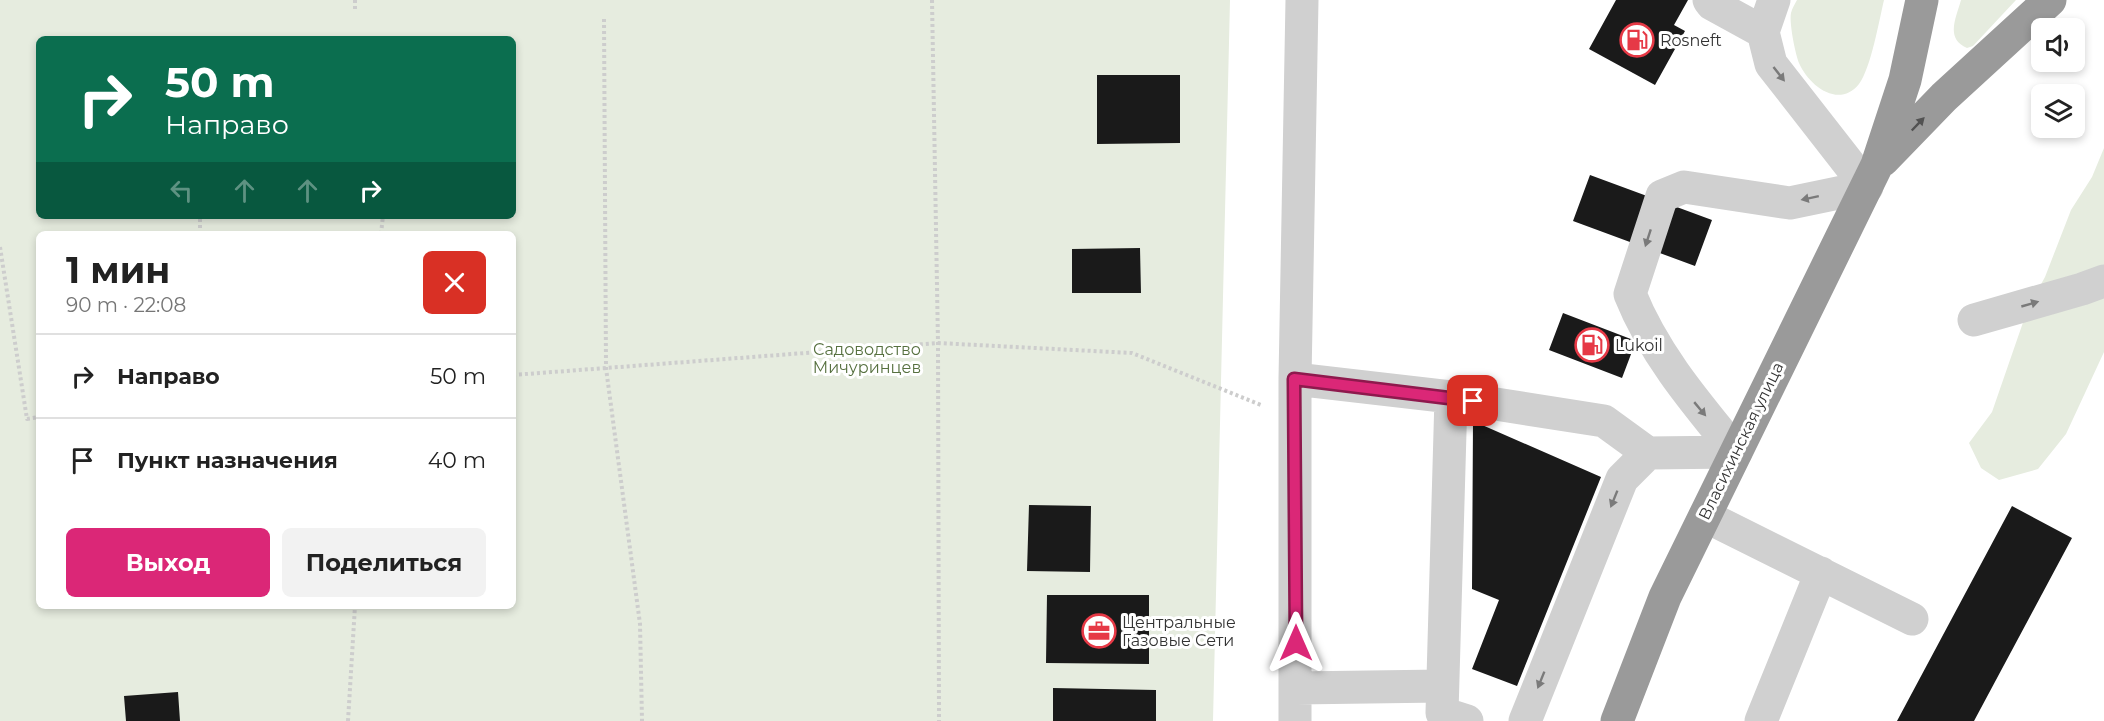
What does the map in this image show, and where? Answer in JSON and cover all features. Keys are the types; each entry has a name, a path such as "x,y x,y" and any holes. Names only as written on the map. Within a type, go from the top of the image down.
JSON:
{"highway":[{"path":"1872,176 1905,80 1922,0"},
{"path":"1872,176 1944,97 2050,0"},
{"name":"Власихинская улица","path":"1617,721 1665,597 1872,176"}],"street":[{"path":"1296,721 1294,379 1302,0"},
{"path":"1709,0 1712,4 1763,32"},
{"path":"1736,452 1678,381 1640,321 1630,294 1662,196 1684,187 1790,203 1872,176 1771,64 1763,32 1774,0"},
{"path":"1974,320 2082,290 2104,281"},
{"path":"1294,379 1451,398 1604,421 1648,453 1736,452"},
{"path":"1451,398 1442,713 1467,721"},
{"path":"1525,721 1622,479 1648,453"},
{"path":"1705,516 1912,619"},
{"path":"1761,721 1821,573"},
{"path":"1296,688 1442,686"}],"path":[{"path":"355,0 355,9"},
{"path":"932,0 938,343 939,721"},
{"path":"604,19 606,368 640,624 642,721"},
{"path":"0,246 27,419 36,418"},
{"path":"516,375 938,343 1132,354 1295,419"},
{"path":"348,721 354,609"}],"green space":[{"name":"Садоводство Мичуринцев","path":"0,0 1230,0 1213,721 0,721"},
{"path":"1797,0 1884,0 1867,67 1859,84 1851,91 1843,94 1825,92 1804,72 1796,52 1791,23 1791,11"},
{"path":"1961,0 2016,0 1973,46 1967,48 1960,44 1954,34"},
{"path":"2104,148 2104,352 2066,434 2038,469 1999,480 1981,468 1969,443 1992,412 2028,308 2045,277 2071,210 2092,177"}],"building":[{"name":"Rosneft","path":"1616,0 1688,0 1674,25 1685,31 1655,85 1589,49"},
{"path":"1097,75 1180,75 1180,143 1097,144"},
{"path":"1590,175 1712,220 1695,266 1573,221"},
{"path":"1140,248 1141,293 1072,293 1072,249"},
{"name":"Lukoil","path":"1563,313 1636,341 1622,378 1549,350"},
{"path":"1473,421 1601,477 1517,686 1472,669 1499,600 1472,589"},
{"path":"1029,505 1091,506 1090,572 1027,571"},
{"path":"2012,506 2072,538 1974,721 1897,721"},
{"path":"1047,595 1149,595 1149,664 1046,663"},
{"path":"1053,688 1156,690 1156,721 1053,721"},
{"path":"178,692 180,721 126,721 124,696"}],"place":[{"name":"Rosneft","path":"1637,40"},
{"name":"Lukoil","path":"1592,345"},
{"name":"Центральные Газовые Сети","path":"1099,631"}],"route":[{"path":"1296,643 1294,379 1473,401"}]}
